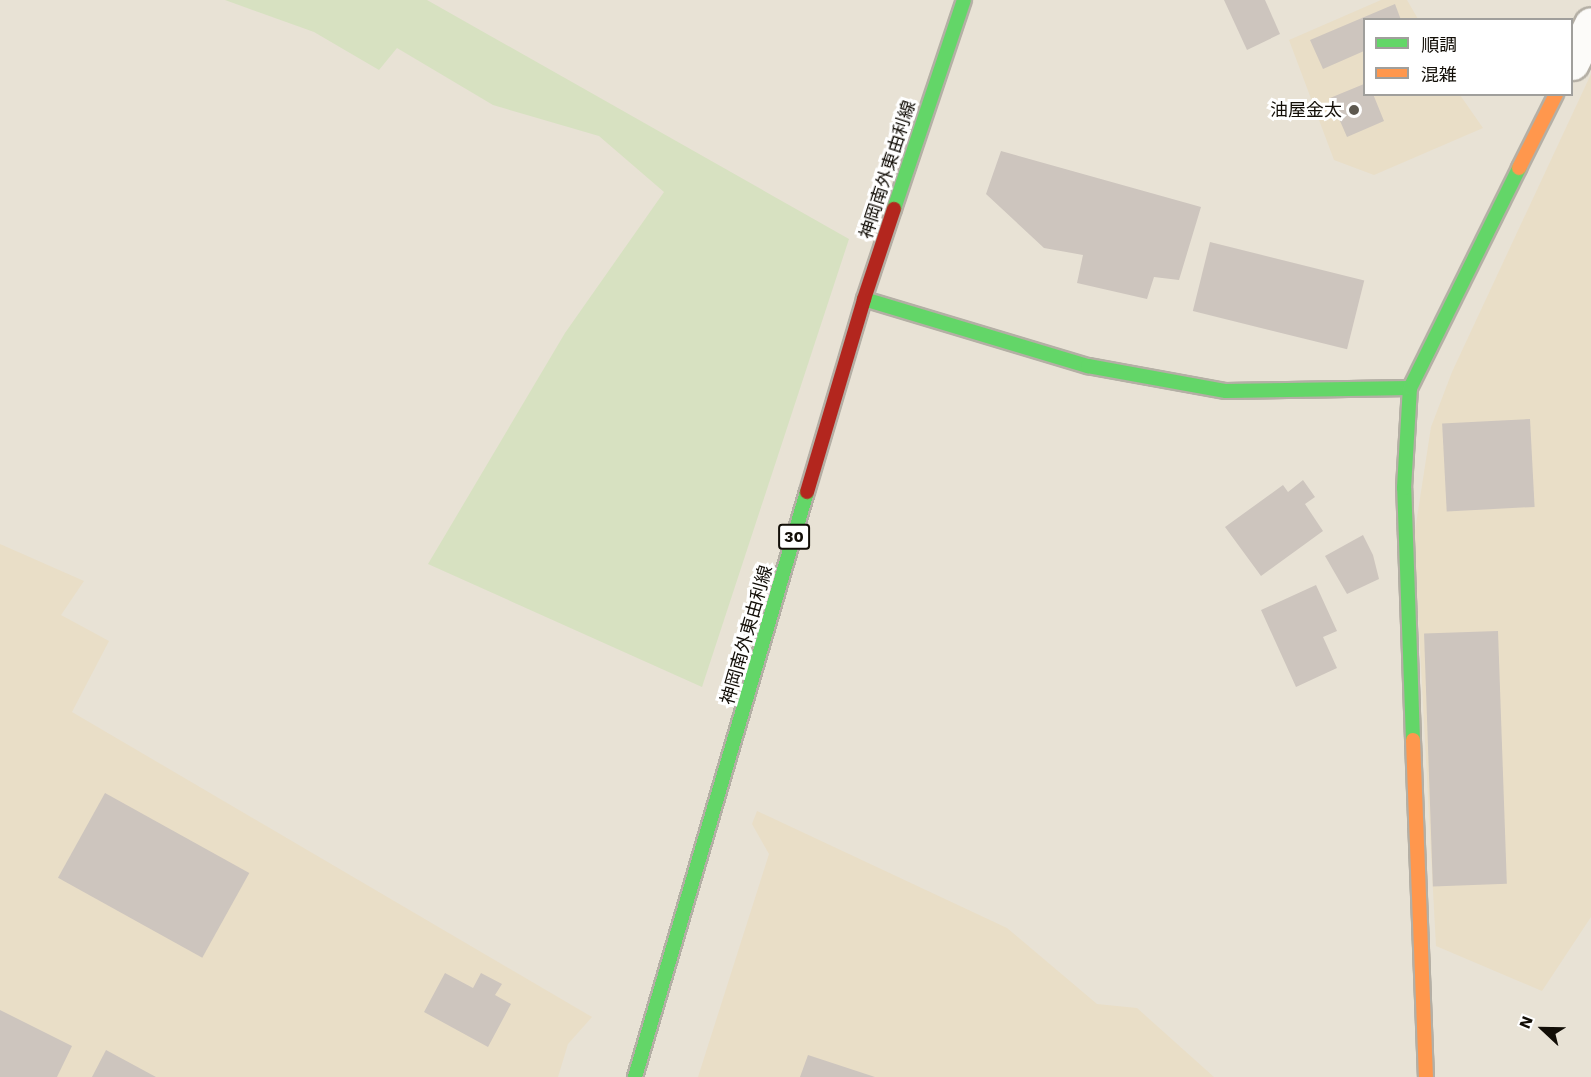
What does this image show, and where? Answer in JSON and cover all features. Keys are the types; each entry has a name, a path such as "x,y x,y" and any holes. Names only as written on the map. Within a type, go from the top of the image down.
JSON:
{"street":[{"name":"神岡南外東由利線","path":"635,1077 864,298 964,0"},
{"path":"1573,61 1591,24"},
{"path":"1426,1077 1404,488 1410,388 1555,96"},
{"path":"864,298 1088,366 1226,391 1410,388"}],"shaded area":[{"path":"1381,0 1407,0 1417,18 1363,18 1363,96 1461,96 1483,128 1374,175 1334,160 1289,40"},
{"path":"1591,74 1591,917 1542,991 1436,946 1414,537 1431,427 1452,372"},
{"path":"0,544 84,581 61,615 109,641 72,712 592,1017 568,1044 558,1077 0,1077"},
{"path":"757,811 1007,928 1097,1004 1137,1008 1214,1077 698,1077 769,854 752,824"}],"green space":[{"path":"225,0 427,0 849,239 702,687 428,564 565,333 664,192 599,136 493,105 397,48 379,70 314,32"}],"building":[{"path":"1224,0 1265,0 1280,34 1247,50"},
{"path":"1395,4 1400,18 1363,18 1363,51 1323,69 1310,40"},
{"path":"1363,84 1363,96 1374,96 1384,121 1347,137 1330,98"},
{"path":"1001,151 1201,207 1179,280 1154,277 1147,299 1077,283 1083,255 1044,248 986,194"},
{"path":"1210,242 1364,280 1347,349 1193,311"},
{"path":"1530,419 1535,507 1447,511 1442,424"},
{"path":"1303,480 1315,497 1305,504 1323,531 1261,576 1225,527 1283,485 1288,492"},
{"path":"1363,535 1373,555 1379,579 1347,594 1325,556"},
{"path":"1316,585 1337,631 1323,637 1337,668 1296,687 1261,610"},
{"path":"1498,631 1507,884 1433,886 1424,634"},
{"path":"105,793 249,873 202,958 58,878"},
{"path":"445,973 473,988 481,973 502,984 495,995 511,1004 488,1047 424,1012"},
{"path":"0,1010 72,1046 57,1077 0,1077"},
{"path":"106,1050 156,1077 92,1077"},
{"path":"808,1055 875,1077 800,1077"}],"traffic: fast":[{"path":"894,209 964,0"},
{"path":"1413,740 1404,488 1410,388 1519,168"},
{"path":"864,299 1088,366 1226,391 1410,388"},
{"path":"635,1077 807,492"}],"traffic: slow":[{"path":"1519,168 1555,96"},
{"path":"1413,740 1426,1077"}],"traffic: jam":[{"path":"807,492 864,299 894,209"}],"place":[{"name":"油屋金太","path":"1354,110"}]}
